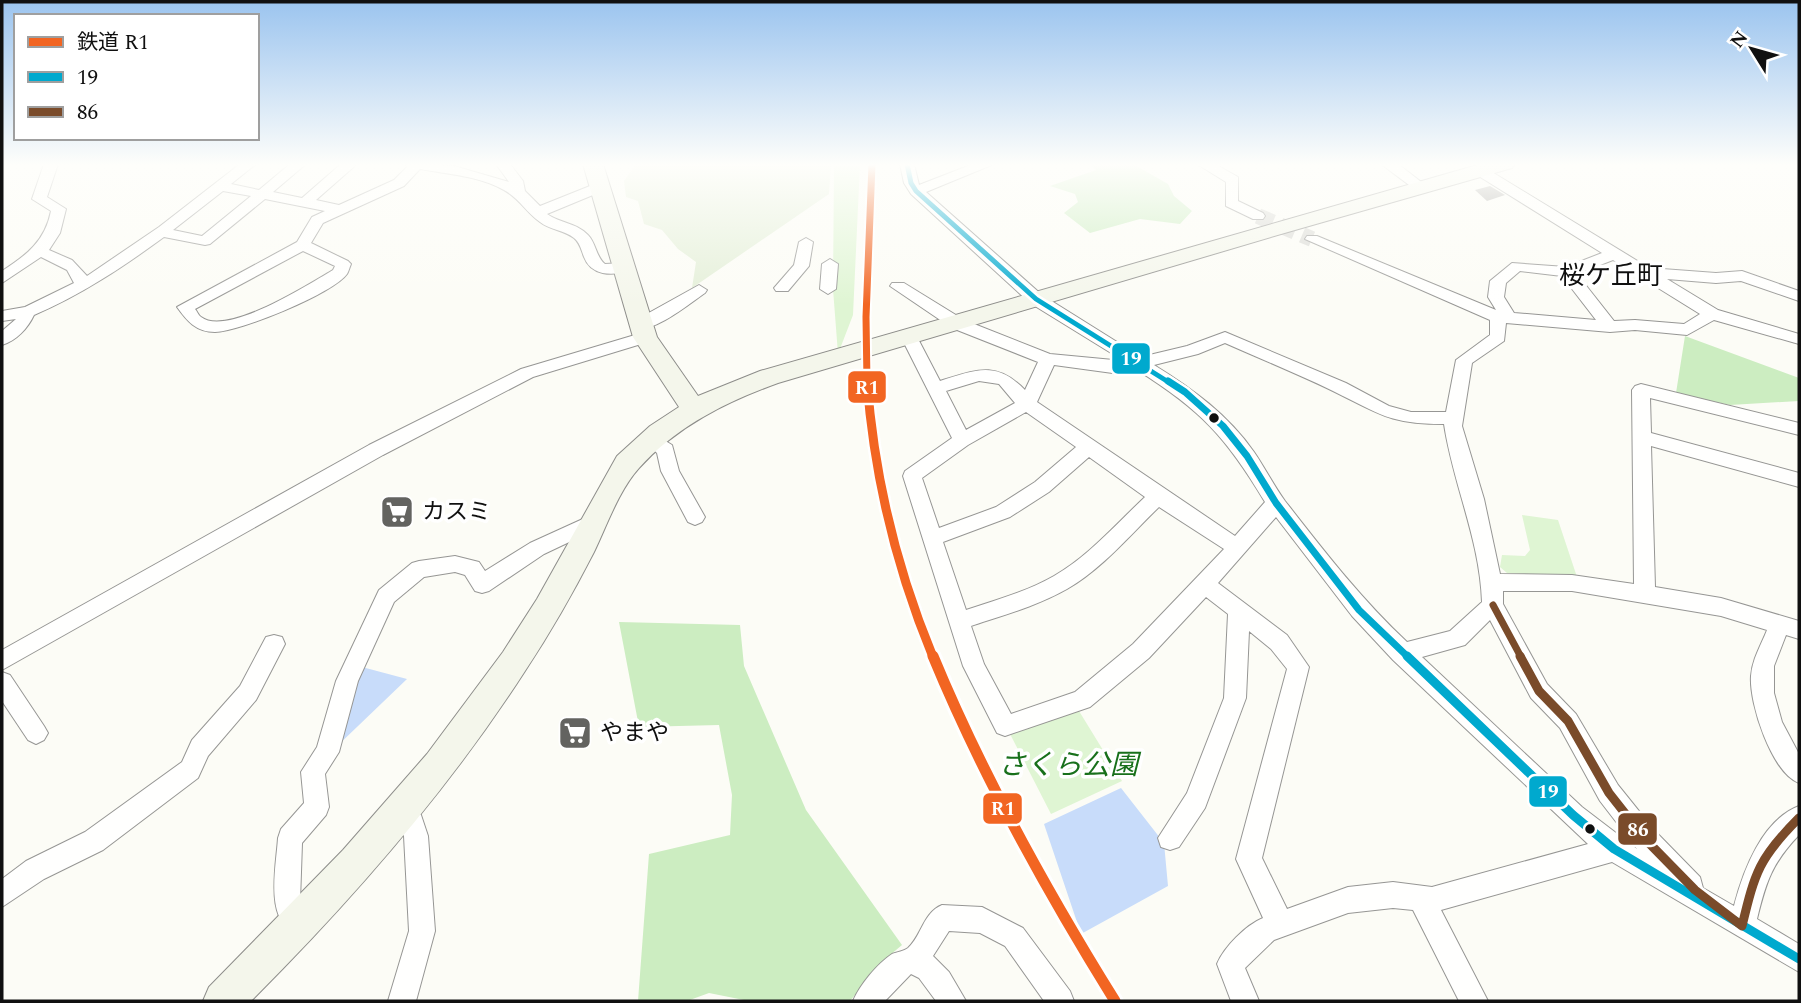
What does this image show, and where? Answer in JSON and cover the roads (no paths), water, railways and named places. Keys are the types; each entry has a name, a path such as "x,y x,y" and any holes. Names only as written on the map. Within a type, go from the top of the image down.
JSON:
{"street":[{"path":"2,278 40,252 56,228 59,211"},
{"path":"2,316 26,314 82,285 186,211"},
{"path":"159,231 205,241 242,211"},
{"path":"303,245 343,264 340,272 263,316 241,323 205,325 188,314 186,307 202,297 303,245 317,220 335,211"},
{"path":"542,211 539,212 544,219 577,233 595,266 606,271 624,268"},
{"path":"607,211 643,330 670,377 693,408"},
{"path":"937,211 1036,299 1185,392 1223,426 1247,456 1276,503 1359,610 1573,816 1614,849 1799,959"},
{"path":"1247,211 1258,216"},
{"path":"223,1001 301,925 401,811 509,668 548,607 627,463 651,439 693,408 769,377 1343,211"},
{"path":"1546,211 1712,314 1799,339"},
{"path":"1312,239 1504,317 1610,327 1635,325 1687,330 1712,314"},
{"path":"782,288 801,266 806,242"},
{"path":"40,252 64,260 80,274 82,285"},
{"path":"1616,253 1567,272 1517,266 1498,281 1496,297 1504,317 1498,337 1464,360 1458,382 1453,426 1474,499 1492,594 1539,691 1568,721 1609,793 1646,840 1695,890 1742,926"},
{"path":"828,289 830,264"},
{"path":"1567,272 1610,327"},
{"path":"1649,273 1716,278 1742,276 1799,296"},
{"path":"898,286 958,324 1048,359 1120,368 1139,365 1225,337 1340,387 1384,411 1410,418 1454,418"},
{"path":"2,661 376,450 527,373 643,330 699,290"},
{"path":"2,340 22,323 26,314"},
{"path":"909,337 962,440"},
{"path":"1048,359 1027,404 962,440 912,476 974,666 1005,726 1082,700 1141,651 1205,584 1276,503"},
{"path":"934,389 979,375 1004,379 1027,404 1236,547"},
{"path":"1645,594 1641,390 1799,429"},
{"path":"1643,436 1799,480"},
{"path":"651,439 666,450 670,471 695,517"},
{"path":"932,538 1003,512 1042,487 1088,447"},
{"path":"960,621 1015,602 1060,582 1085,565 1158,496"},
{"path":"301,925 286,904 290,838 317,807 313,772 327,752 347,681 386,596 419,569 455,564 472,568 482,585 521,556 566,533 596,522"},
{"path":"1401,653 1457,638 1492,594 1572,583 1721,607 1790,627 1763,668 1766,712 1787,758 1799,772"},
{"path":"1205,584 1279,642 1298,667 1249,859 1280,924"},
{"path":"1170,838 1196,800 1235,698 1239,608"},
{"path":"2,894 35,870 94,841 190,769 200,748 248,693 274,644"},
{"path":"2,682 36,733"},
{"path":"401,811 412,822 416,836 422,931 402,1001"},
{"path":"1742,926 1755,874 1773,844 1799,818"},
{"path":"1245,1001 1230,964 1265,930 1348,900 1393,895 1432,900 1614,849"},
{"path":"1420,898 1474,1001"},
{"path":"916,959 942,918 982,920 1014,937 1060,1001"},
{"path":"867,1001 892,971 907,959 916,959 929,968 952,1001"}],"water":[{"path":"362,667 407,679 333,750"},
{"path":"1121,788 1164,843 1168,886 1081,934 1044,824"}],"tunnel":[{"path":"1258,216 1312,239"}],"rail line":[{"name":"R1","path":"870,211 866,286 869,408 881,487 901,565 927,642 958,718 994,792 1032,864 1115,1001"}],"place":[{"name":"カスミ","path":"397,512"},
{"name":"やまや","path":"575,733"}],"district":[{"name":"桜ケ丘町","path":"1611,276"}],"park label":[{"name":"さくら公園","path":"1068,765"}]}
